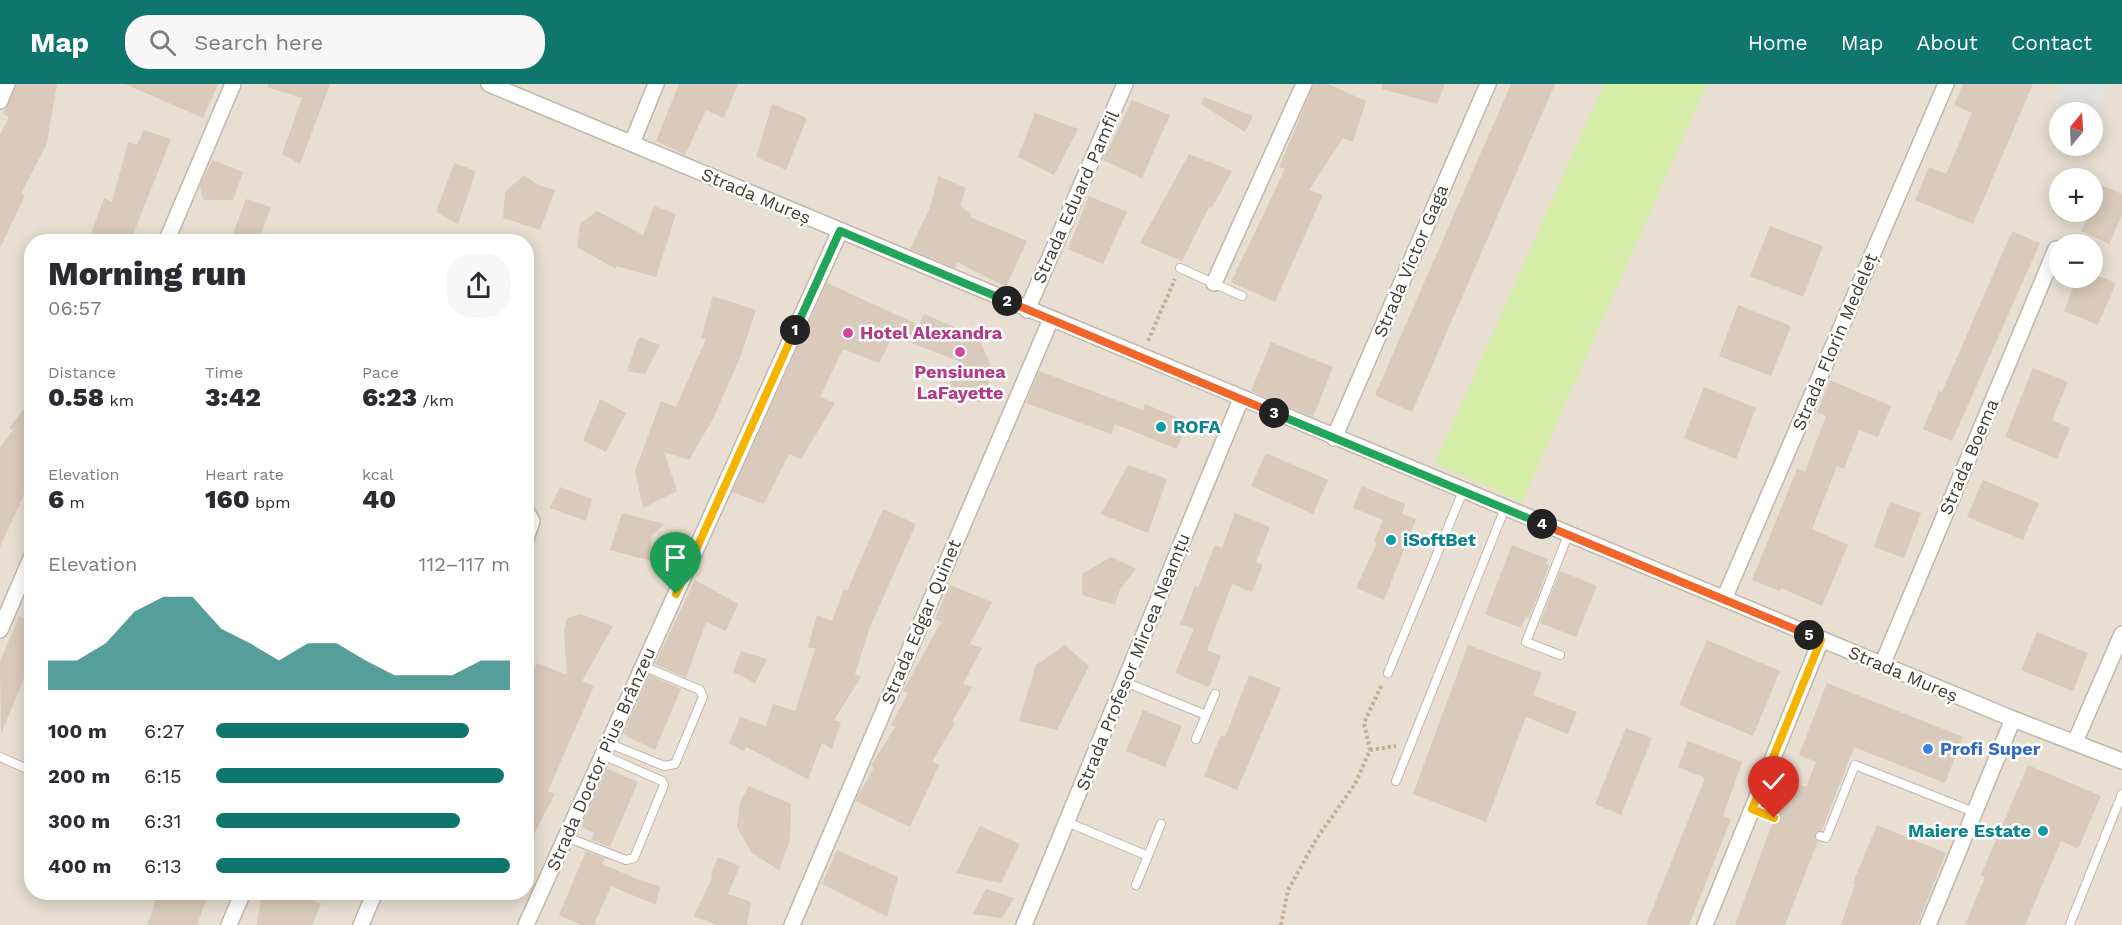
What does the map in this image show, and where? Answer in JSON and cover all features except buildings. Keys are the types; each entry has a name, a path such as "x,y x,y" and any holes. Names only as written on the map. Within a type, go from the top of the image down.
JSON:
{"street":[{"path":"0,101 7,84"},
{"path":"169,234 233,84"},
{"name":"Strada Mureș","path":"489,84 1821,640 2122,761"},
{"path":"632,143 656,84"},
{"name":"Strada Eduard Pamfil","path":"1027,310 1125,84"},
{"path":"1214,283 1304,84"},
{"name":"Strada Victor Gaga","path":"1334,438 1488,84"},
{"name":"Strada Florin Medeleț","path":"1724,599 1946,84"},
{"name":"Strada Doctor Pius Brânzeu","path":"526,925 840,231"},
{"name":"Strada Boema","path":"1882,665 2049,266"},
{"name":"Strada Edgar Quinet","path":"792,925 1051,319"},
{"name":"Strada Profesor Mircea Neamțu","path":"1024,925 1241,399"},
{"path":"0,630 24,574"},
{"path":"2075,742 2122,634"},
{"path":"1705,925 1821,640"},
{"path":"1928,925 2013,719"},
{"path":"229,925 240,900"},
{"path":"361,925 372,900"}],"lane":[{"path":"1180,268 1242,296"},
{"path":"1388,673 1463,491"},
{"path":"1395,781 1505,508"},
{"path":"1560,655 1526,642 1568,535"},
{"path":"605,749 664,766 675,764 703,697 700,690 643,666"},
{"path":"1125,681 1206,715"},
{"path":"1196,739 1215,694"},
{"path":"566,837 626,860 634,858 664,785 662,781 605,749"},
{"path":"0,757 24,768"},
{"path":"1820,836 1826,838 1855,765 1974,812"},
{"path":"2070,924 2122,794"},
{"path":"1752,809 1774,818"},
{"path":"1067,822 1148,856"},
{"path":"1136,885 1161,824"}],"path":[{"path":"1142,357 1180,268"},
{"path":"1281,925 1288,890 1317,838 1355,784 1370,750 1364,723 1388,673"},
{"path":"1370,750 1410,744"}],"shaded area":[{"path":"0,84 2122,84 2122,925 0,925"},
{"path":"2059,84 2110,84 2102,102 2057,102 2052,100"}],"green space":[{"path":"1604,84 1707,84 1522,502 1435,463"}],"place":[{"name":"Hotel Alexandra","path":"848,333"},
{"name":"Pensiunea LaFayette","path":"960,352"},
{"name":"ROFA","path":"1161,427"},
{"name":"iSoftBet","path":"1391,540"},
{"name":"Profi Super","path":"1928,749"},
{"name":"Maiere Estate","path":"2043,831"}],"route":[{"path":"676,594 840,231 1821,640 1752,809 1774,818"}]}
